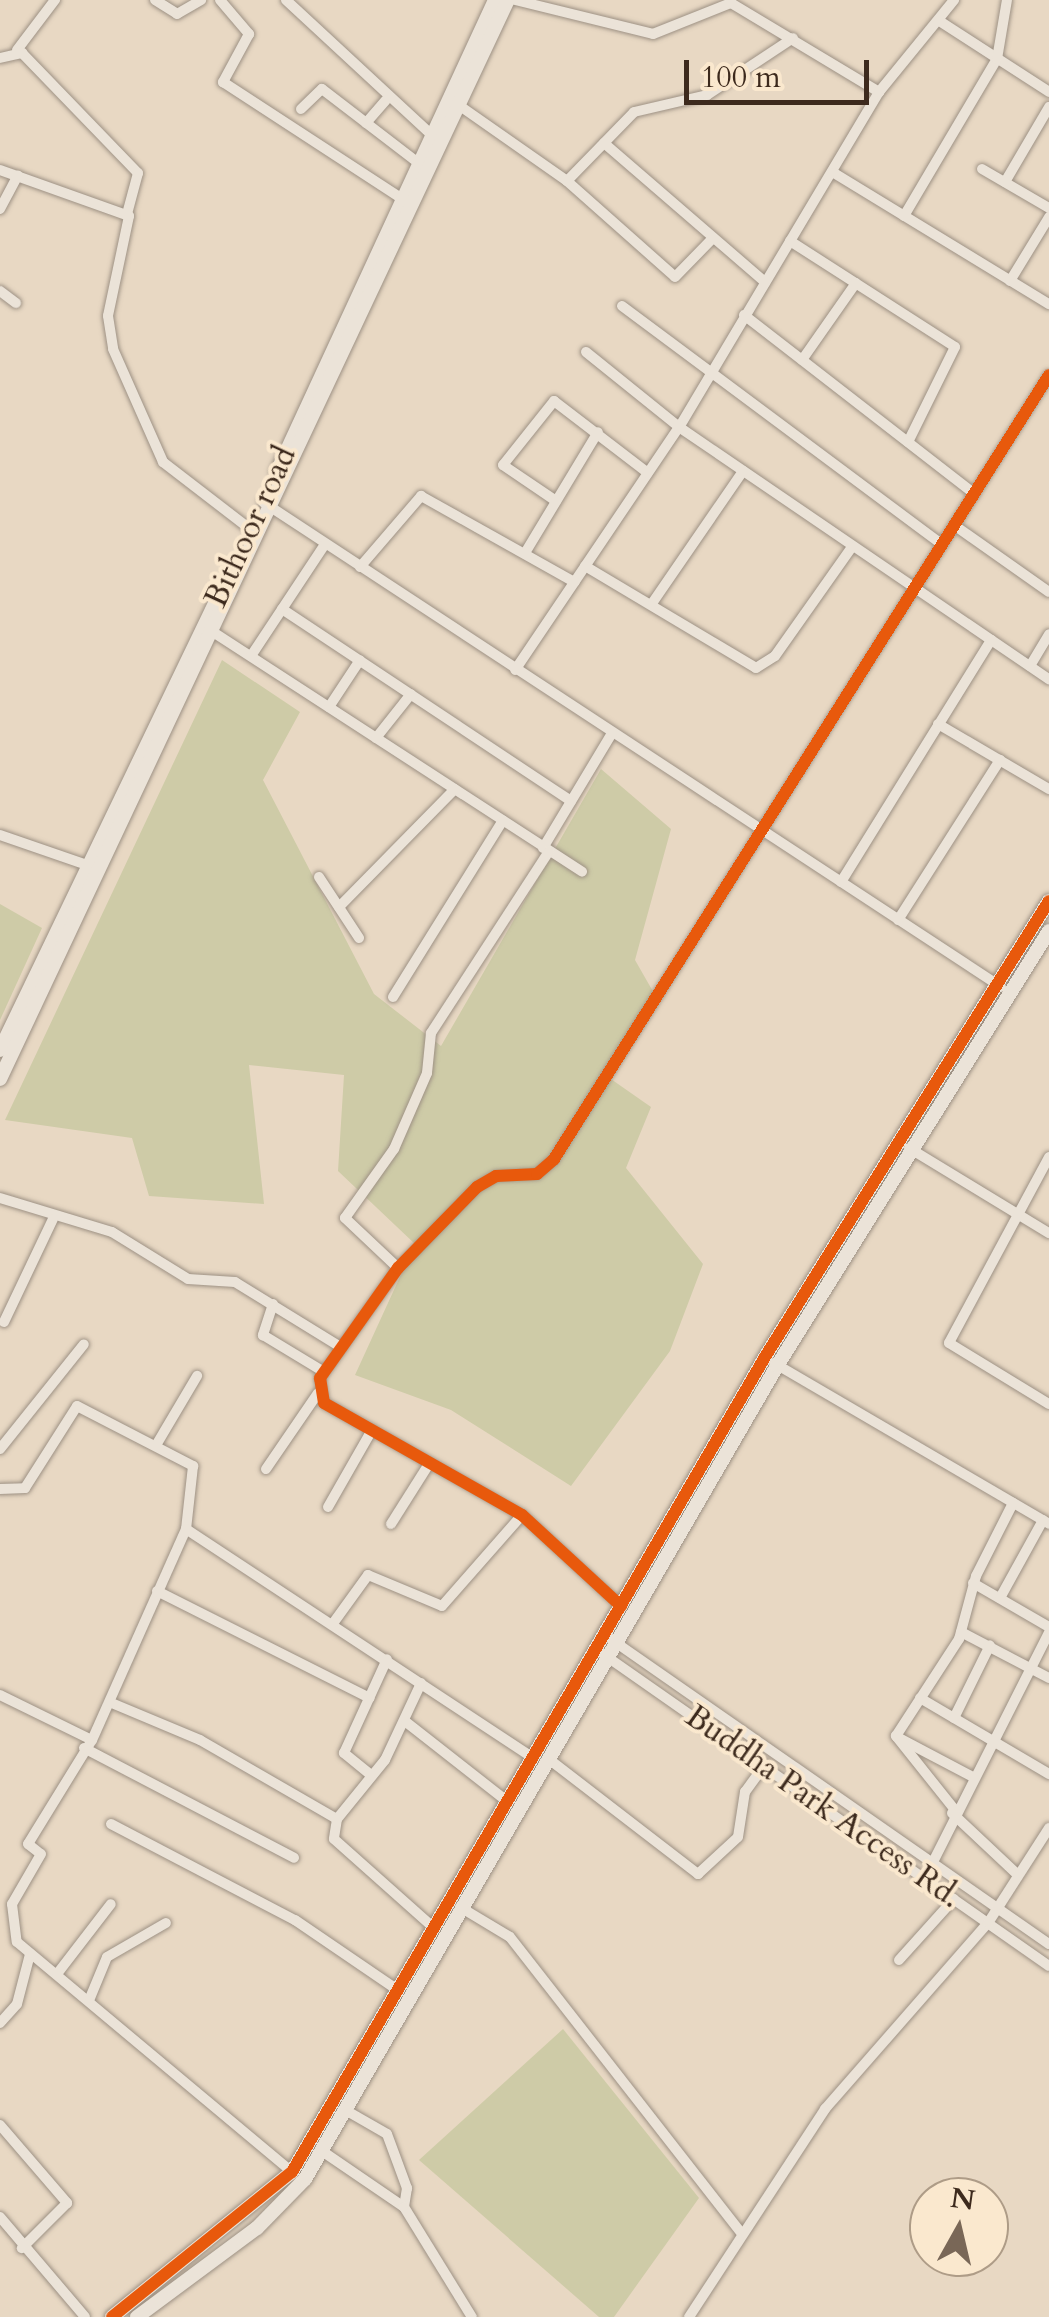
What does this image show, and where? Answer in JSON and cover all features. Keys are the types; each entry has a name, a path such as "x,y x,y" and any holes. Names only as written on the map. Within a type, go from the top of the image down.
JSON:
{"street":[{"path":"0,58 17,50 55,0"},
{"path":"154,0 177,14 202,0"},
{"path":"220,0 249,34 223,82 404,200"},
{"path":"286,0 386,100 434,136"},
{"name":"Bithoor road","path":"0,1050 266,504 495,0"},
{"path":"0,1079 213,632 266,504 511,0 653,34 684,28 722,2 792,38 879,92"},
{"path":"515,670 680,427 708,372 834,173 879,92 941,22 954,0"},
{"path":"904,216 998,59 1007,0"},
{"path":"941,22 1049,92"},
{"path":"566,181 634,112 706,95 792,38"},
{"path":"17,50 138,173 108,325 113,350 163,462 250,530"},
{"path":"301,109 320,88 421,164"},
{"path":"366,124 386,100"},
{"path":"460,106 566,181 676,277 713,238"},
{"path":"1005,182 1049,107"},
{"path":"604,144 765,282"},
{"path":"982,169 1049,208"},
{"path":"0,170 127,214"},
{"path":"834,173 1049,304"},
{"path":"0,209 18,175"},
{"path":"1010,281 1049,218"},
{"path":"790,242 955,347 908,442"},
{"path":"802,360 856,283"},
{"path":"0,291 16,303"},
{"path":"622,306 941,544"},
{"path":"744,315 974,494"},
{"path":"586,352 680,427 1049,678"},
{"path":"266,1469 318,1393 338,1346 398,1268 485,1182 545,1170 911,587 1046,388 1049,374"},
{"path":"556,501 505,469 505,456 554,401 648,473"},
{"path":"525,553 598,432"},
{"path":"653,602 743,471"},
{"path":"360,566 420,496 574,582"},
{"path":"266,504 1003,988"},
{"path":"954,525 1049,592"},
{"path":"251,656 325,544"},
{"path":"585,566 653,602 756,668 775,656 852,547"},
{"path":"282,609 571,801"},
{"path":"213,632 582,872"},
{"path":"1030,666 1049,634"},
{"path":"840,882 990,640"},
{"path":"330,707 360,660"},
{"path":"376,738 411,694"},
{"path":"938,724 1049,789"},
{"path":"398,1268 344,1220 394,1149 426,1073 431,1033 546,849 612,733"},
{"path":"898,920 1000,760"},
{"path":"339,906 455,789"},
{"path":"394,997 503,820"},
{"path":"0,835 87,865"},
{"path":"320,878 359,938"},
{"path":"137,2317 257,2228 322,2151 458,1906 508,1802 596,1649 771,1361 912,1151 1049,900"},
{"path":"112,2317 292,2172 435,1929 458,1906 615,1652 771,1361 898,1139 1003,988 1049,930"},
{"path":"898,1139 1049,1233"},
{"path":"1049,1157 1014,1214 948,1343 1049,1404"},
{"path":"0,1198 52,1219 102,1228 188,1279 226,1278 338,1346"},
{"path":"4,1322 52,1219"},
{"path":"273,1304 262,1335 324,1372"},
{"path":"0,1449 84,1344"},
{"path":"771,1361 1046,1522 1000,1598"},
{"path":"158,1442 197,1376"},
{"path":"318,1393 372,1430 522,1515 621,1606"},
{"path":"0,1489 24,1488 77,1406 158,1442 192,1466 186,1529 114,1704 28,1844 41,1854 12,1904 13,1934 30,1954 90,1998 292,2172"},
{"path":"328,1507 372,1430"},
{"path":"391,1524 429,1464"},
{"path":"896,1736 961,1632 973,1582 1013,1503"},
{"path":"334,1622 368,1575 442,1606 522,1515"},
{"path":"186,1529 334,1622 533,1758"},
{"path":"934,1860 953,1811 1049,1630 973,1582"},
{"path":"158,1591 370,1698"},
{"path":"961,1632 1049,1678"},
{"path":"605,1635 615,1652"},
{"path":"954,1718 990,1646"},
{"name":"Buddha Park Access Rd.","path":"596,1649 615,1652 934,1860 1049,1944"},
{"name":"Buddha Park Access Rd.","path":"615,1652 1049,1966"},
{"path":"371,1775 344,1755 387,1658"},
{"path":"422,1683 406,1722 337,1819 334,1840 435,1929"},
{"path":"0,1695 294,1858"},
{"path":"920,1698 1049,1774"},
{"path":"114,1704 200,1740 337,1819"},
{"path":"406,1722 508,1802"},
{"path":"896,1736 971,1776"},
{"path":"896,1736 953,1811 1016,1873"},
{"path":"550,1760 698,1874 738,1837 745,1792 765,1764"},
{"path":"111,1824 295,1920 399,1992"},
{"path":"689,2317 842,2086 988,1922 1016,1873 1049,1828"},
{"path":"0,1897 12,1904"},
{"path":"899,1960 954,1898"},
{"path":"57,1974 111,1904"},
{"path":"458,1906 510,1937 742,2234"},
{"path":"90,1998 107,1957 166,1923"},
{"path":"0,2023 17,2004 30,1954"},
{"path":"347,2111 388,2134 408,2188 404,2207"},
{"path":"0,2124 67,2202 22,2248"},
{"path":"322,2151 404,2207 472,2317"},
{"path":"0,2217 22,2248 85,2317"}],"shaded area":[{"path":"222,660 300,712 263,780 374,994 441,1046 601,769 671,829 635,960 655,995 608,1077 651,1107 626,1168 703,1264 670,1351 571,1486 451,1410 355,1375 415,1244 338,1171 344,1075 249,1065 264,1204 149,1196 132,1138 5,1120"},
{"path":"0,904 42,928 0,1020"},
{"path":"563,2029 699,2198 614,2317 599,2317 419,2160"}],"cycle path":[{"path":"621,1606 522,1515 324,1403 320,1378 398,1268 477,1187 496,1176 537,1174 554,1159 1049,375"},
{"path":"112,2317 292,2172 765,1357 1049,901"}]}
